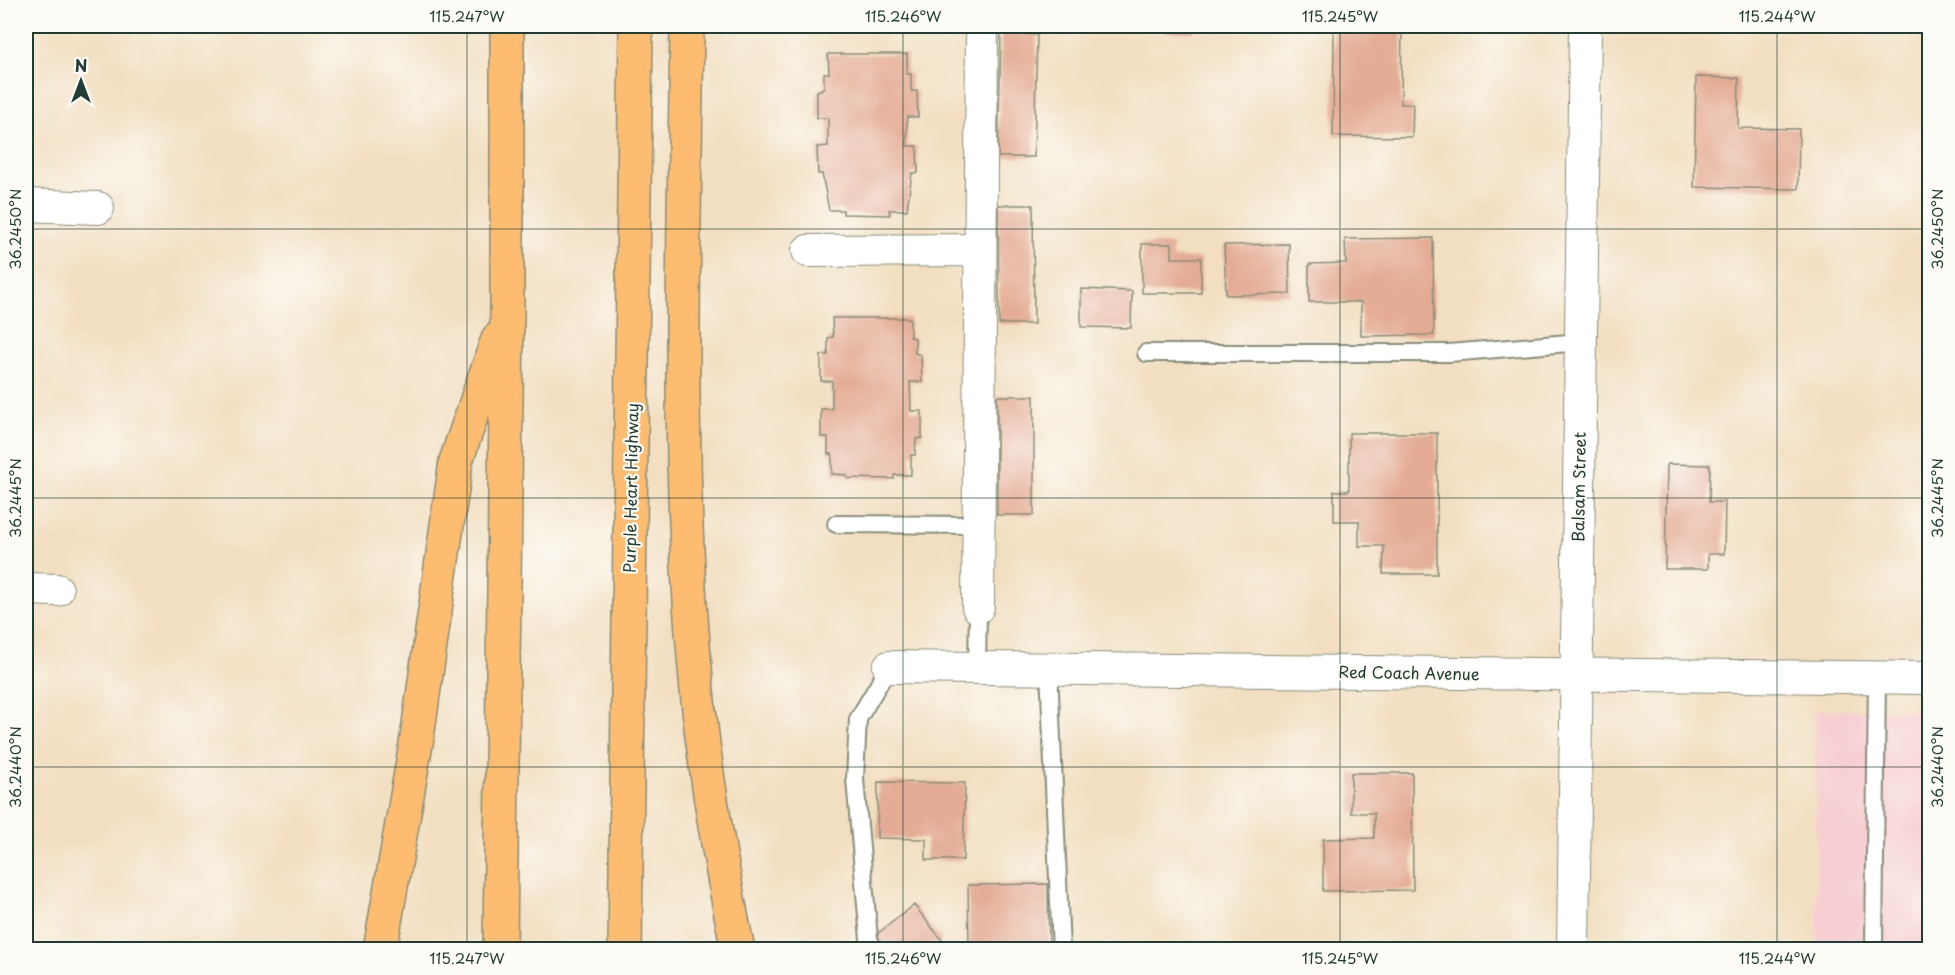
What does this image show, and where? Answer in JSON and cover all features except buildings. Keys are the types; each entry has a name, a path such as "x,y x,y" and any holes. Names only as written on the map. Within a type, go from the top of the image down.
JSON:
{"highway":[{"path":"500,950 507,312 507,26"},
{"name":"Purple Heart Highway","path":"625,950 636,26"},
{"path":"687,26 682,355 686,520 699,710 721,869 738,950"},
{"path":"380,950 417,738 456,461 507,312"}],"street":[{"path":"978,607 982,26"},
{"name":"Balsam Street","path":"1573,950 1585,26"},
{"path":"26,205 98,208"},
{"path":"808,251 980,250"},
{"path":"26,589 57,590"},
{"name":"Red Coach Avenue","path":"889,667 1929,678"}],"lane":[{"path":"1146,353 1449,353 1581,342"},
{"path":"836,524 978,525"},
{"path":"977,668 978,607"},
{"path":"874,950 869,939 855,779 858,719 889,667"},
{"path":"1049,669 1061,950"},
{"path":"1874,950 1876,677"}],"shaded area":[{"path":"1815,710 1929,710 1929,949 1817,949"}]}
